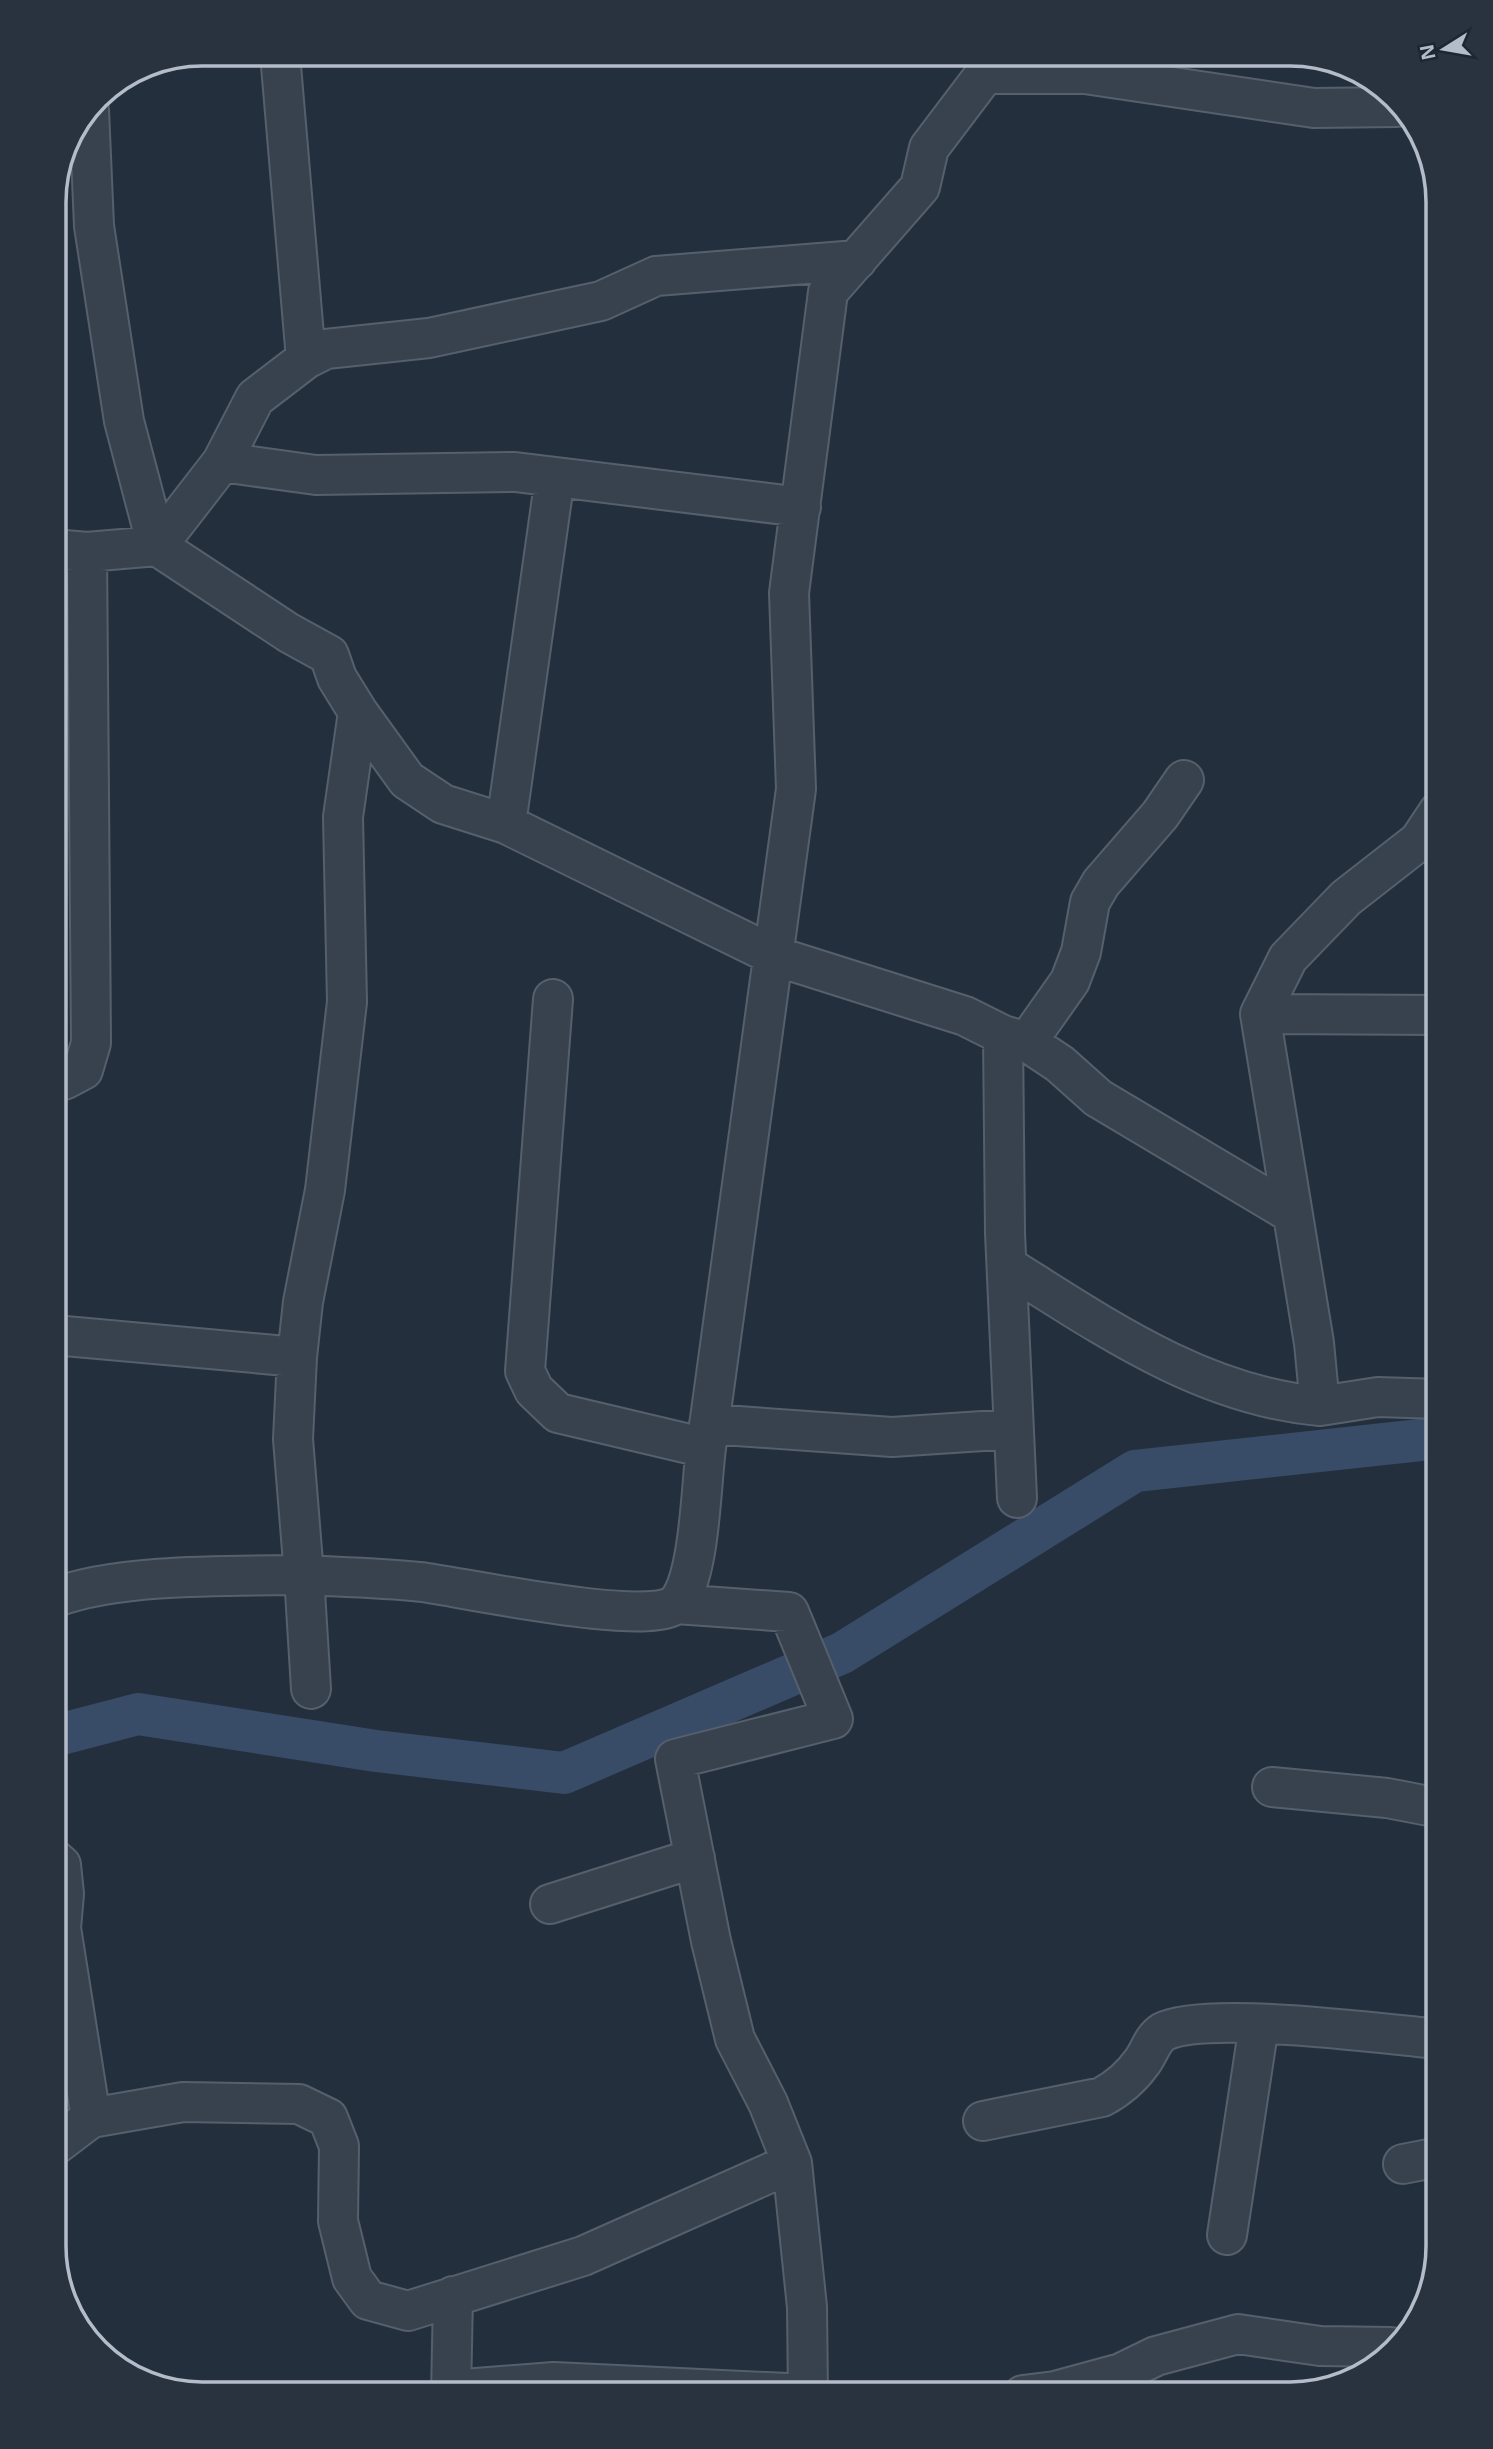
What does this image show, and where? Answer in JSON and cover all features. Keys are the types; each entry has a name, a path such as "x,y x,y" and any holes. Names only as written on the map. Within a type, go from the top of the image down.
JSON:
{"street":[{"path":"281,66 306,359"},
{"path":"66,1593 77,1589 157,1580 304,1575 422,1583 626,1612 663,1612 676,1604 690,1580 707,1436 796,789 789,593 828,292 920,187 929,148 983,67"},
{"path":"1012,67 1085,74 1314,108 1387,107"},
{"path":"90,126 94,226 124,421 157,546"},
{"path":"157,546 222,462 255,398 306,359 326,349 429,338 601,301 656,276 857,260"},
{"path":"222,462 316,475 514,472 801,507"},
{"path":"506,824 555,477"},
{"path":"67,1079 83,1070 91,1043 71,550 157,546 289,633 330,655 337,678 407,780 443,804 506,824 775,956 965,1016 1015,1038 1060,1064 1098,1098 1291,1213"},
{"path":"310,1689 293,1439 297,1357 303,1302 325,1189 347,1003 343,817 358,712"},
{"path":"1017,1498 1007,1266 1015,1038 1070,981 1081,952 1090,902 1101,883 1160,815 1184,780"},
{"path":"1320,1406 1314,1343 1260,1014 1288,958 1346,898 1419,841 1426,830"},
{"path":"552,999 525,1371 534,1390 558,1413 707,1436 892,1437 1013,1429"},
{"path":"1260,1014 1426,1016"},
{"path":"1007,1266 1118,1335 1222,1386 1285,1403 1320,1406 1378,1397 1426,1399"},
{"path":"66,1336 297,1357"},
{"path":"676,1604 789,1612 833,1719 675,1759 735,2039 768,2103 792,2162 807,2307 808,2382"},
{"path":"1272,1787 1387,1798 1426,1806"},
{"path":"550,1904 695,1858"},
{"path":"66,1961 91,2118"},
{"path":"982,2121 1102,2097 1116,2090 1143,2062 1152,2044 1163,2033 1192,2025 1259,2025 1426,2038"},
{"path":"1227,2235 1259,2025"},
{"path":"66,2137 91,2118 183,2102 299,2104 328,2118 340,2146 338,2221 352,2278 368,2300 408,2311 583,2256 792,2162"},
{"path":"451,2382 453,2297"},
{"path":"1088,2382 1121,2373 1156,2357 1238,2334 1320,2346 1382,2347"}],"waterway":[{"path":"66,1733 138,1714 376,1751 564,1773 842,1653 1135,1471 1426,1439"}]}
